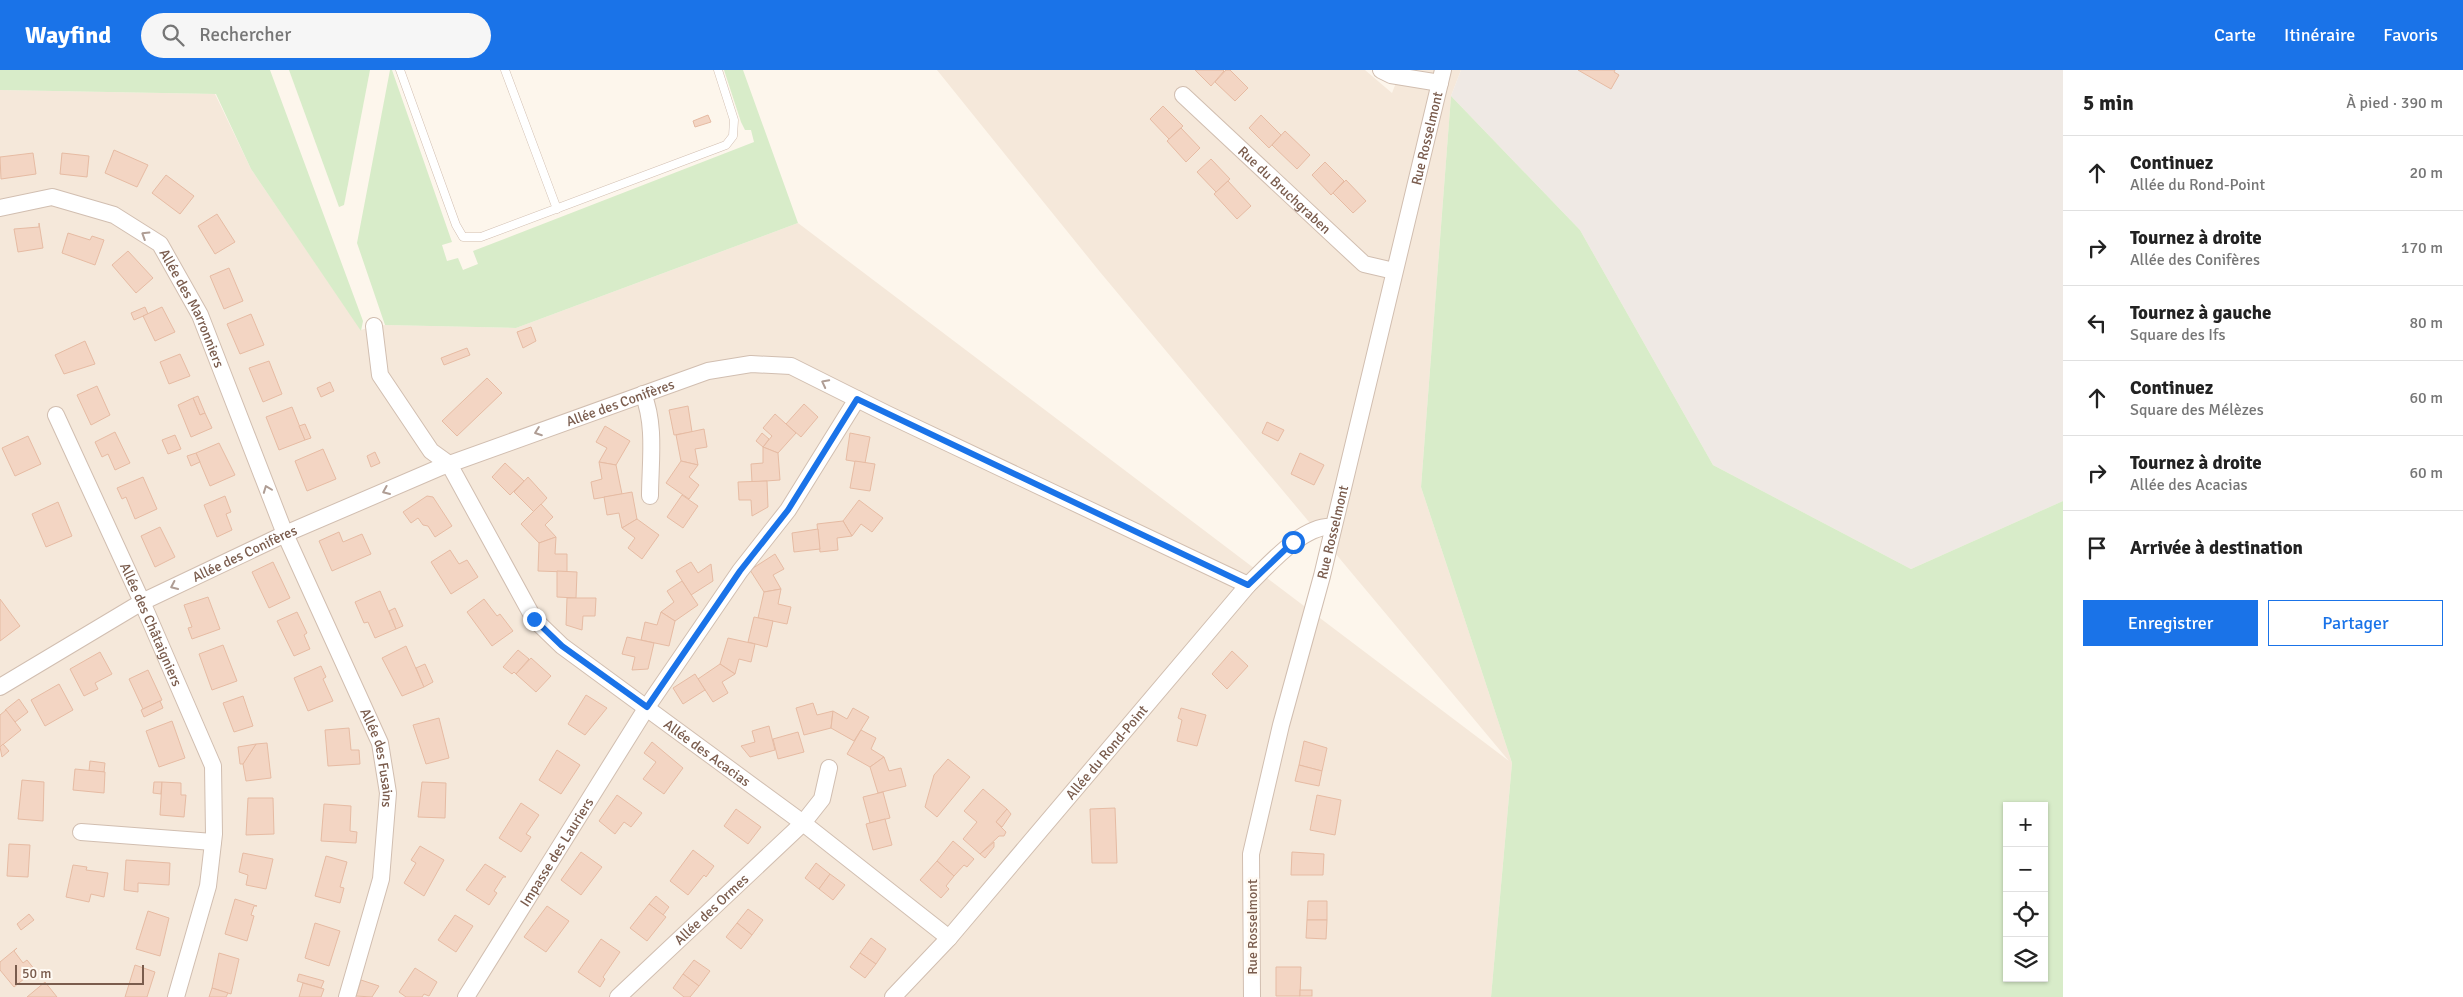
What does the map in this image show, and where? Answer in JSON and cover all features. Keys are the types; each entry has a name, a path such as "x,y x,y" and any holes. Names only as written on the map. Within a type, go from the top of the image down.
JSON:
{"street":[{"path":"1381,70 1391,76 1441,77"},
{"name":"Rue Rosselmont","path":"1252,997 1251,854 1282,725 1322,576 1441,77"},
{"name":"Rue du Bruchgraben","path":"1183,95 1364,264 1394,271"},
{"name":"Allée des Marronniers","path":"0,208 52,197 114,215 160,244 200,315 285,534"},
{"path":"374,326 380,375 431,451 449,464"},
{"name":"Allée des Conifères","path":"0,687 142,602 285,534 449,464 708,371 751,364 791,366 1248,585"},
{"path":"643,394 648,406 649,416 650,496"},
{"name":"Impasse des Lauriers","path":"466,997 647,707 740,571 788,510 857,399"},
{"name":"Allée des Châtaigniers","path":"56,415 142,602 213,766 213,842 208,886 176,997"},
{"name":"Allée des Acacias","path":"449,464 534,619 562,646 803,823 949,938"},
{"name":"Allée du Rond-Point","path":"894,997 949,938 1248,585 1293,542 1324,526 1333,527"},
{"name":"Allée des Fusains","path":"285,534 380,743 388,793 381,878 347,997"},
{"name":"Allée des Ormes","path":"618,997 803,823 822,799 829,768"},
{"path":"80,832 213,842"}],"lane":[{"path":"400,70 456,225 463,238 481,237 726,146 733,136 734,120 718,70"},
{"path":"505,70 557,209"}],"shaded area":[{"path":"937,70 1365,70 1392,93 1401,70 1461,70 1451,96 1421,487 1512,763 1491,997 0,997 0,90 215,94 251,169 361,330 385,325 516,328 798,223 1509,761 1100,272"},
{"path":"1461,70 2063,70 2063,501 1911,569 1713,465 1580,230 1451,96"}],"green space":[{"path":"0,70 270,70 363,321 361,331 251,169 216,94 0,90"},
{"path":"289,70 370,70 344,205 339,207"},
{"path":"390,70 392,70 452,242 442,245 447,261 458,258 463,270 478,264 473,251 754,142 751,130 745,130 741,122 724,70 743,70 798,223 516,328 385,325 357,243"},
{"path":"1451,96 1580,230 1713,465 1911,569 2063,501 2063,997 1491,997 1512,763 1421,487"}],"building":[{"path":"1195,70 1223,70 1224,71 1211,86"},
{"path":"1226,70 1230,70 1248,88 1235,101 1215,82"},
{"path":"1578,70 1615,70 1614,72 1619,75 1611,89"},
{"path":"1163,106 1183,126 1169,139 1150,119"},
{"path":"708,115 711,122 695,127 693,121"},
{"path":"1261,115 1281,135 1269,148 1249,128"},
{"path":"1181,128 1200,148 1186,162 1167,141"},
{"path":"1285,131 1310,155 1297,169 1272,145"},
{"path":"114,150 148,165 137,187 105,173"},
{"path":"33,153 36,174 1,179 0,157"},
{"path":"62,153 89,156 87,177 60,174"},
{"path":"1211,159 1230,179 1216,192 1197,172"},
{"path":"1325,162 1344,181 1331,195 1312,175"},
{"path":"166,175 194,196 180,214 152,193"},
{"path":"1346,180 1366,201 1353,213 1333,193"},
{"path":"1228,181 1251,206 1237,219 1214,194"},
{"path":"217,214 235,242 215,254 198,226"},
{"path":"39,223 43,248 18,252 14,229 39,227"},
{"path":"68,233 90,240 92,236 104,240 95,265 62,253"},
{"path":"128,251 153,278 136,293 112,265"},
{"path":"229,268 243,301 224,309 210,276"},
{"path":"145,307 148,314 134,320 131,313"},
{"path":"162,307 175,332 155,341 143,316"},
{"path":"251,314 264,345 240,354 227,324"},
{"path":"531,327 536,341 523,348 517,332"},
{"path":"85,341 95,364 64,374 55,355"},
{"path":"467,348 470,355 444,365 441,358"},
{"path":"180,354 190,376 169,384 160,362"},
{"path":"269,361 282,394 263,402 249,368"},
{"path":"487,378 502,393 457,436 442,421"},
{"path":"330,382 334,391 321,397 317,388"},
{"path":"97,386 110,415 91,425 77,395"},
{"path":"198,396 205,413 200,415 193,398"},
{"path":"193,398 200,415 205,413 212,428 191,437 178,405"},
{"path":"804,404 818,417 801,437 786,424"},
{"path":"688,406 692,432 674,435 669,410"},
{"path":"292,407 305,440 279,450 266,417"},
{"path":"775,414 796,433 778,453 763,447 772,436 763,428"},
{"path":"1267,422 1284,430 1278,441 1262,433"},
{"path":"305,424 311,438 305,440 299,426"},
{"path":"605,426 630,441 616,465 599,462 607,448 596,442"},
{"path":"704,429 707,447 695,449 698,465 681,461 676,435"},
{"path":"115,432 130,463 115,470 108,454 102,457 95,442"},
{"path":"762,433 769,439 763,447 756,441"},
{"path":"850,433 870,437 865,463 846,460"},
{"path":"175,435 181,449 168,454 162,440"},
{"path":"28,436 41,464 15,476 2,448"},
{"path":"219,443 235,475 210,486 196,453"},
{"path":"763,447 778,453 780,480 752,482 751,464 763,463"},
{"path":"323,449 336,479 307,491 295,461"},
{"path":"375,452 380,463 371,467 367,456"},
{"path":"196,453 200,462 191,466 187,456"},
{"path":"1300,453 1324,465 1314,485 1291,474"},
{"path":"681,461 698,465 689,477 699,485 689,499 666,483"},
{"path":"855,461 875,464 870,491 850,488"},
{"path":"599,462 616,465 622,494 594,499 591,482 602,479"},
{"path":"505,463 524,481 510,495 492,477"},
{"path":"143,477 157,509 135,519 126,497 122,499 117,488"},
{"path":"528,477 547,498 534,512 514,492"},
{"path":"767,481 768,507 752,516 751,500 739,500 738,482"},
{"path":"632,492 637,519 622,528 619,513 607,515 604,497"},
{"path":"682,495 698,506 683,528 667,517"},
{"path":"225,496 231,512 226,514 232,530 217,537 204,505"},
{"path":"427,496 433,497 452,526 435,537 428,526 423,525 418,518 411,523 403,512"},
{"path":"859,500 883,518 872,532 861,524 852,536 843,521"},
{"path":"58,502 72,536 46,547 32,514"},
{"path":"541,504 553,517 545,525 556,537 539,543 521,524"},
{"path":"637,519 659,535 642,559 628,548 635,538 622,528"},
{"path":"843,521 852,536 837,538 838,550 820,552 817,524"},
{"path":"160,527 175,557 155,567 141,536"},
{"path":"818,529 820,549 794,552 792,533"},
{"path":"339,532 343,542 362,534 371,554 332,571 319,541"},
{"path":"556,537 555,554 567,554 567,572 538,571 539,543"},
{"path":"450,550 459,564 467,560 478,577 451,594 431,562"},
{"path":"775,554 784,569 773,575 781,589 764,592 750,570"},
{"path":"273,562 290,598 269,608 252,572"},
{"path":"691,562 698,573 711,564 713,581 691,595 676,571"},
{"path":"557,571 577,572 576,598 557,597"},
{"path":"682,581 698,605 675,621 661,612 674,602 667,591"},
{"path":"781,589 778,604 791,607 787,624 758,618 764,592"},
{"path":"380,591 396,629 375,638 368,622 364,623 355,602"},
{"path":"208,597 220,629 192,639 188,628 192,627 184,605"},
{"path":"567,598 596,598 595,616 583,616 582,630 566,625"},
{"path":"0,599 20,626 0,641"},
{"path":"484,599 497,616 500,614 513,631 492,646 467,612"},
{"path":"395,608 403,626 396,629 389,611"},
{"path":"297,612 307,633 304,635 310,649 294,656 277,621"},
{"path":"661,612 675,621 669,646 641,640 645,622 657,625"},
{"path":"754,617 773,621 767,647 748,642"},
{"path":"627,637 654,643 648,669 632,670 635,657 622,654"},
{"path":"728,638 755,644 751,662 739,659 735,674 720,664"},
{"path":"223,645 237,681 212,690 199,654"},
{"path":"406,646 424,687 402,696 382,658"},
{"path":"518,650 529,659 516,674 514,672 512,674 503,667"},
{"path":"1232,651 1248,666 1227,689 1212,674"},
{"path":"100,652 112,674 95,683 98,689 84,696 70,669"},
{"path":"531,658 551,676 536,692 516,674"},
{"path":"425,664 433,682 424,687 416,668"},
{"path":"720,664 735,674 722,682 728,693 713,702 698,679"},
{"path":"321,666 326,677 323,679 333,701 308,711 294,678"},
{"path":"148,670 162,700 143,709 129,679"},
{"path":"695,674 705,690 683,704 673,688"},
{"path":"59,684 73,710 45,726 31,700"},
{"path":"586,695 607,708 585,735 568,724"},
{"path":"243,696 253,726 234,732 223,703"},
{"path":"19,699 28,712 15,722 5,710"},
{"path":"160,701 163,708 144,717 141,710"},
{"path":"813,703 817,715 833,711 831,728 804,735 796,708"},
{"path":"853,708 869,717 854,741 831,728 833,711 847,719"},
{"path":"1181,708 1206,715 1197,746 1177,741 1182,720 1178,718"},
{"path":"6,710 21,730 0,747 0,715"},
{"path":"439,718 449,758 426,764 413,725"},
{"path":"172,721 185,758 159,767 146,731"},
{"path":"769,726 775,750 750,757 741,746 755,742 752,731"},
{"path":"349,728 351,750 359,750 360,764 328,766 325,730"},
{"path":"861,730 876,738 871,749 884,757 870,767 847,754"},
{"path":"798,732 804,752 778,759 773,739"},
{"path":"1304,741 1327,748 1322,771 1299,765"},
{"path":"652,742 683,768 664,794 643,779 656,762 644,753"},
{"path":"267,743 271,778 246,781 243,764 256,744"},
{"path":"3,744 9,751 2,757 0,747"},
{"path":"256,744 243,764 240,764 238,747"},
{"path":"557,750 580,765 561,794 539,780"},
{"path":"884,757 889,771 901,768 906,786 878,793 870,767"},
{"path":"948,759 970,777 937,817 925,807 934,775"},
{"path":"90,761 105,763 104,772 89,771"},
{"path":"1299,765 1322,771 1319,786 1295,781"},
{"path":"75,769 105,772 104,793 73,790"},
{"path":"22,780 44,782 43,821 18,819"},
{"path":"154,782 162,782 161,794 153,793"},
{"path":"162,782 181,783 181,795 186,795 184,817 160,815"},
{"path":"422,782 446,783 445,818 418,817"},
{"path":"983,789 1007,809 996,822 1006,832 1004,836 999,836 980,854 963,839 977,822 964,811"},
{"path":"883,792 890,818 870,823 863,797"},
{"path":"617,795 642,813 631,827 624,822 615,834 599,821"},
{"path":"1317,795 1341,800 1335,835 1310,830"},
{"path":"248,798 273,798 274,834 246,835"},
{"path":"521,803 539,815 526,834 531,837 521,852 499,838"},
{"path":"324,804 351,806 350,831 357,832 356,843 321,841"},
{"path":"1115,808 1117,863 1092,863 1090,809"},
{"path":"736,809 761,827 748,844 724,826"},
{"path":"1007,809 1011,814 1002,827 996,822"},
{"path":"885,819 892,845 873,850 866,824"},
{"path":"953,841 974,859 967,867 964,865 954,876 937,861"},
{"path":"994,842 994,847 985,858 980,854"},
{"path":"9,844 30,845 28,877 7,876"},
{"path":"420,846 444,860 424,896 404,883 416,863 411,860"},
{"path":"693,850 714,866 688,895 670,881"},
{"path":"581,852 602,867 581,895 561,880"},
{"path":"1292,852 1324,854 1323,875 1291,875"},
{"path":"243,853 273,859 266,889 246,885 248,875 239,872"},
{"path":"326,856 347,862 340,887 344,888 340,903 315,896"},
{"path":"126,860 170,863 169,885 138,883 138,892 124,890"},
{"path":"937,861 954,876 946,886 949,889 941,898 920,880"},
{"path":"816,863 830,874 819,889 805,878"},
{"path":"485,864 506,877 503,877 494,891 497,893 489,905 466,890"},
{"path":"73,865 87,867 86,870 108,873 104,897 91,894 89,902 66,897"},
{"path":"830,874 845,885 833,900 819,889"},
{"path":"656,896 669,907 663,915 649,904"},
{"path":"235,899 257,906 254,906 251,915 254,916 247,941 225,934"},
{"path":"1308,901 1327,901 1327,920 1307,920"},
{"path":"649,904 666,917 647,941 630,928"},
{"path":"547,906 569,921 546,952 524,937"},
{"path":"748,909 763,920 752,935 737,923"},
{"path":"148,911 169,918 160,956 136,949"},
{"path":"29,914 34,920 21,930 17,924"},
{"path":"455,915 473,926 456,952 438,940"},
{"path":"1307,920 1327,920 1326,939 1306,938"},
{"path":"315,923 340,931 329,966 305,958"},
{"path":"737,923 752,935 741,949 726,937"},
{"path":"871,938 886,949 876,964 860,953"},
{"path":"601,939 620,952 603,977 605,979 600,987 578,972"},
{"path":"17,948 14,951 23,963 27,960 35,970 14,987 0,970 0,962"},
{"path":"219,953 239,959 231,994 212,988"},
{"path":"860,953 876,964 865,978 850,967"},
{"path":"694,960 710,971 699,986 683,974"},
{"path":"135,965 155,972 147,997 125,997"},
{"path":"1276,967 1301,967 1300,996 1276,996"},
{"path":"415,968 437,982 429,996 424,994 422,997 406,997 399,992"},
{"path":"299,974 324,981 321,988 297,981"},
{"path":"683,974 699,986 690,997 684,997 673,988"},
{"path":"361,980 379,986 372,997 356,996"},
{"path":"45,982 57,997 27,997"},
{"path":"303,983 324,989 321,997 299,997"},
{"path":"212,988 228,993 226,997 209,997"},
{"path":"1300,990 1312,990 1312,996 1300,996"}],"route":[{"path":"534,619 562,646 647,707 740,571 788,510 857,399 1248,585 1293,542"}]}
